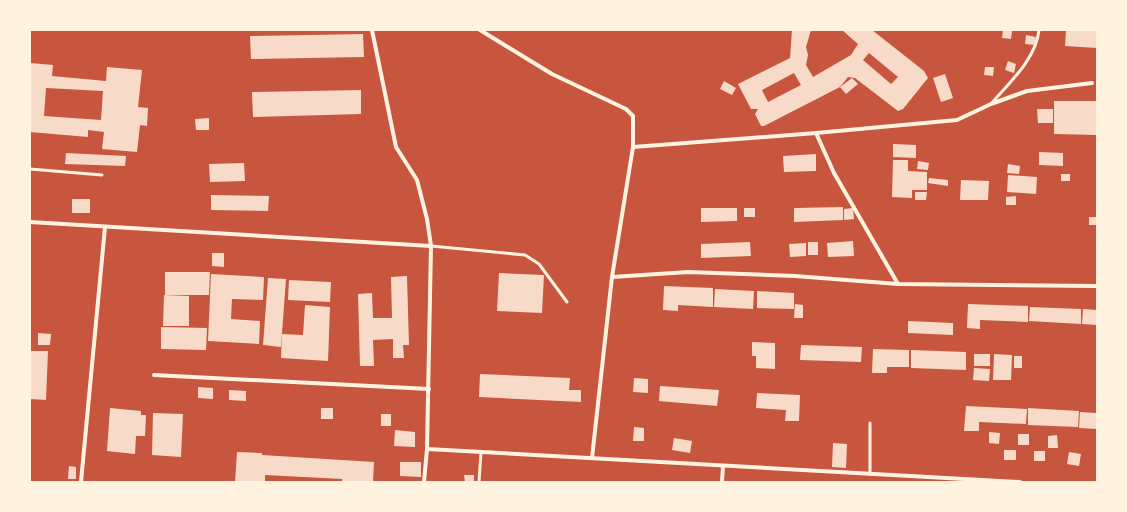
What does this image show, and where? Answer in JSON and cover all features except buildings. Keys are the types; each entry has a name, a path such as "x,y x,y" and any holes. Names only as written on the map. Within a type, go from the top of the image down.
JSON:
{"street":[{"path":"372,30 396,147 416,180 427,219 431,246 429,389 427,449 424,482"},
{"path":"480,30 552,74 630,111 634,122 633,147 612,277 592,458"},
{"path":"633,147 816,133 957,120 991,104 1027,91 1092,83"},
{"path":"816,133 834,173 898,284"},
{"path":"30,222 431,246"},
{"path":"81,482 105,227"},
{"path":"612,277 688,272 795,276 898,284 1097,286"},
{"path":"154,375 429,389"},
{"path":"427,449 1020,482"},
{"path":"722,482 724,466"}],"lane":[{"path":"991,104 1026,64 1038,38 1039,30"},
{"path":"30,169 102,175"},
{"path":"431,246 525,255 539,264 567,302"},
{"path":"870,423 870,474"},
{"path":"479,482 481,452"}]}
